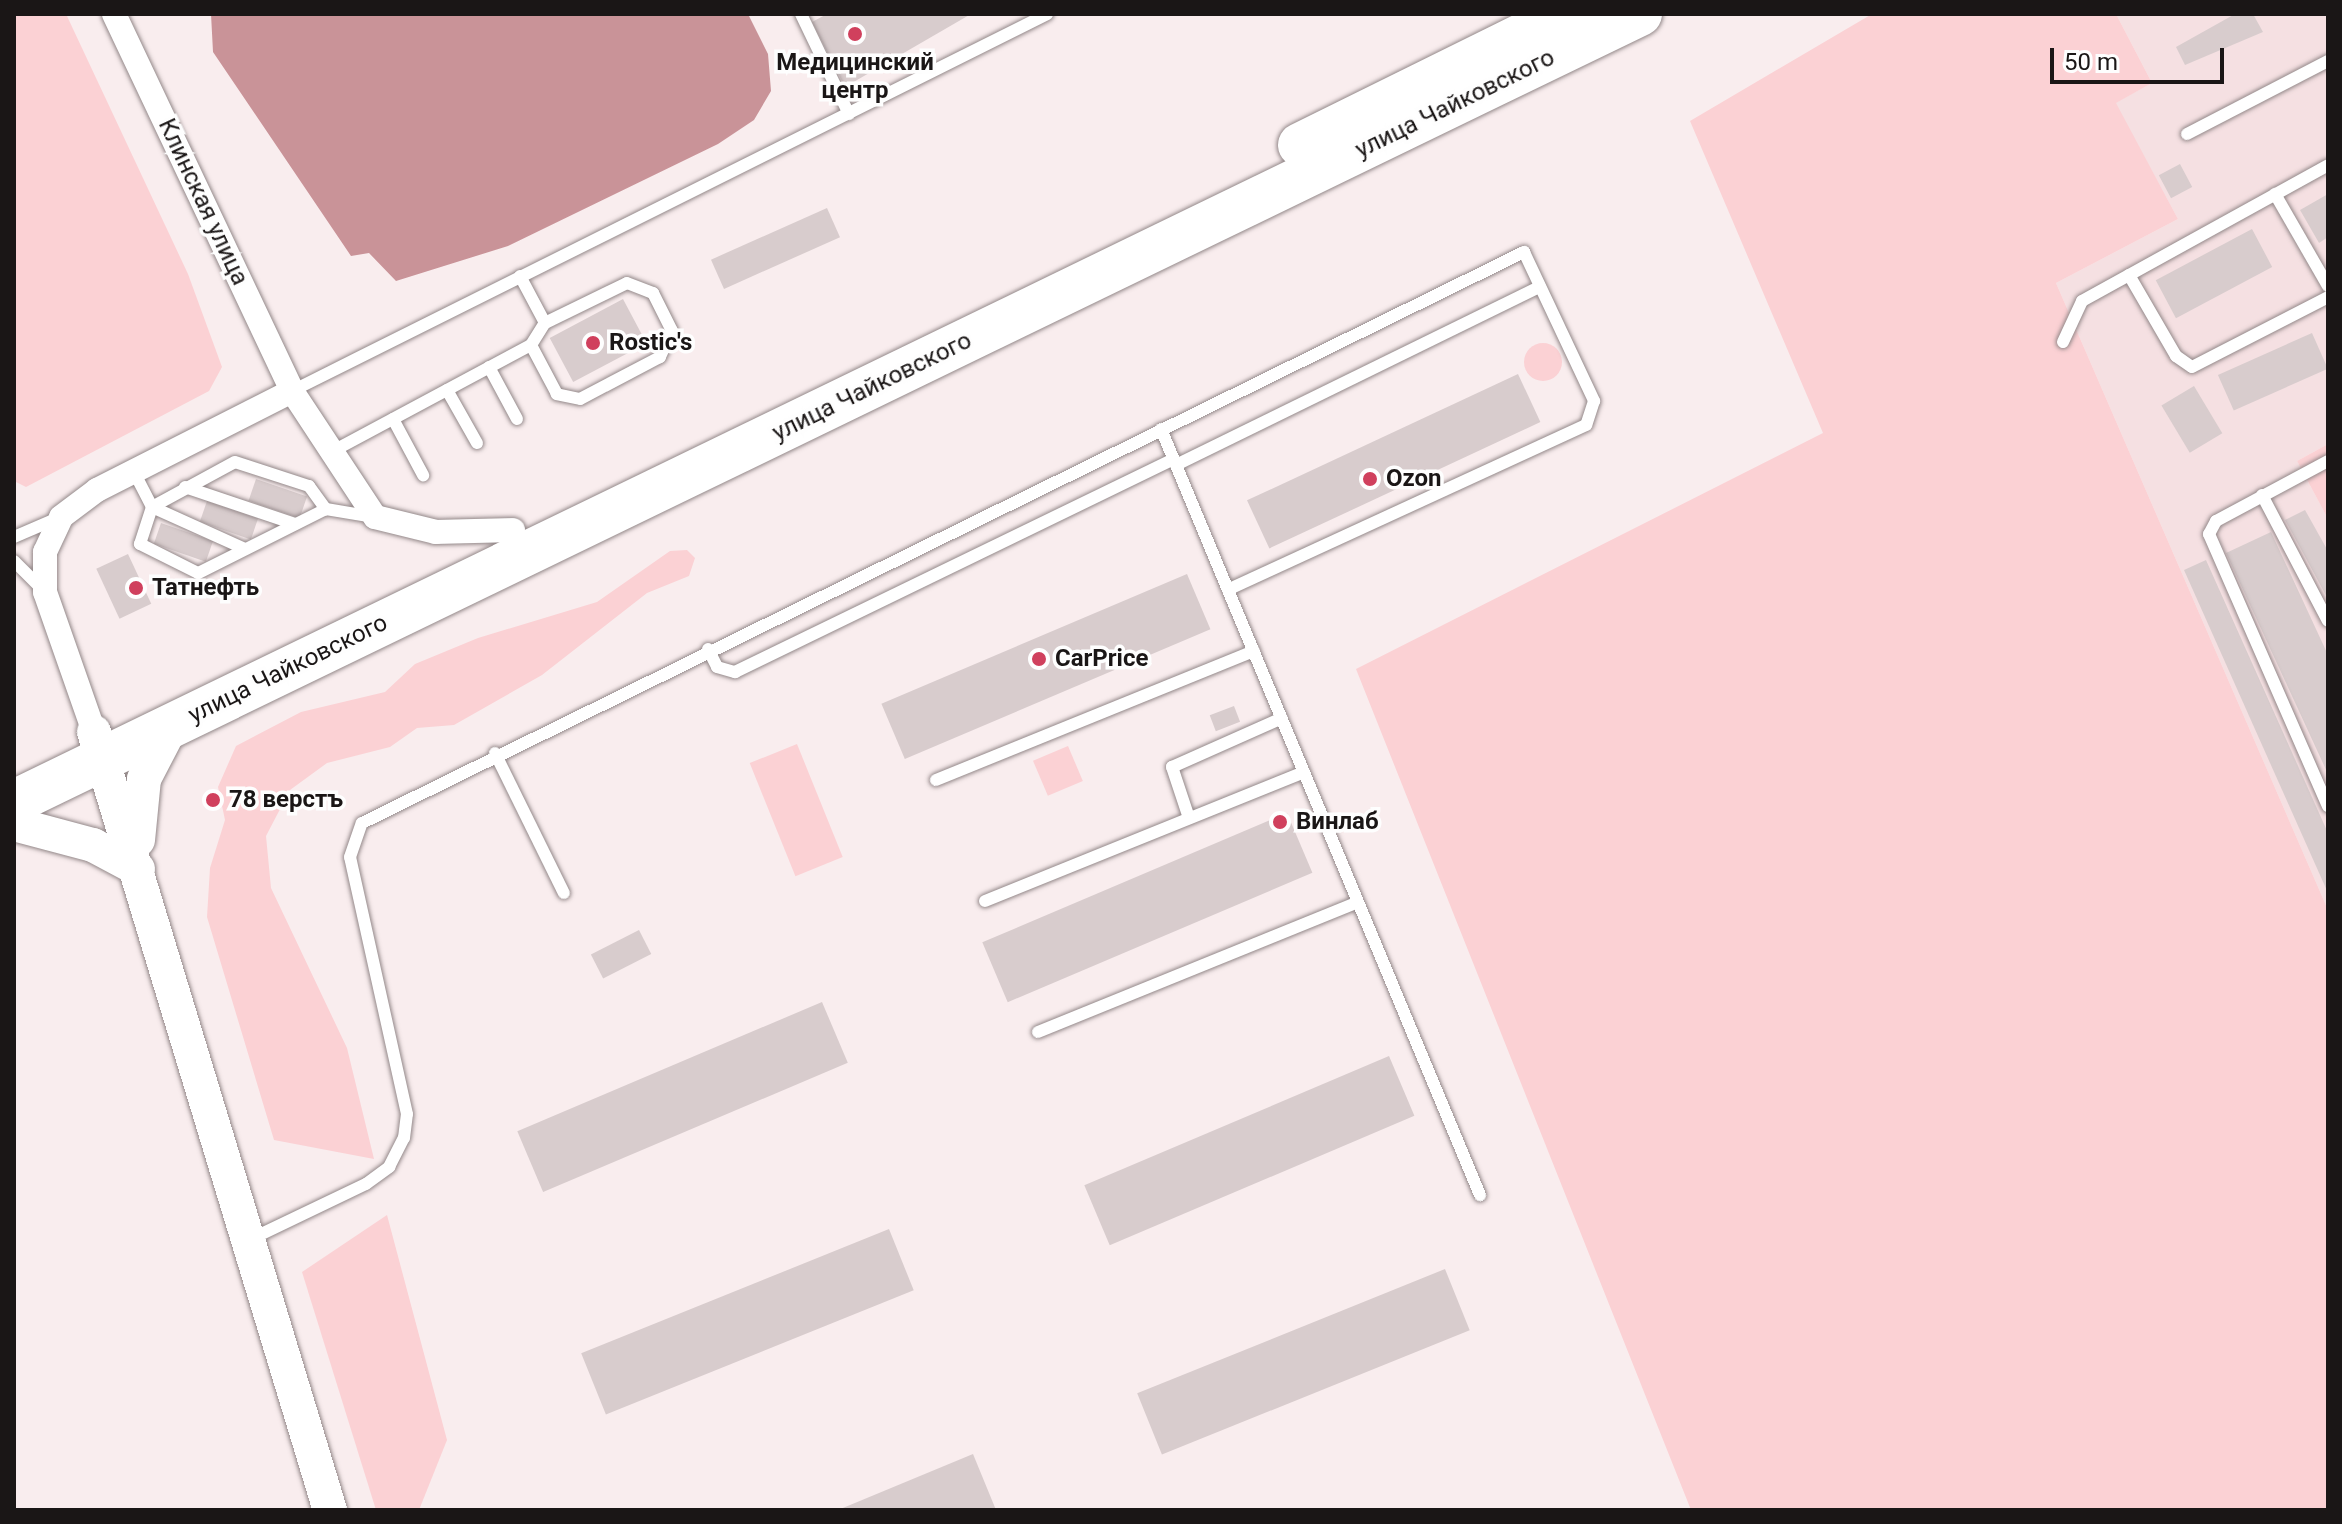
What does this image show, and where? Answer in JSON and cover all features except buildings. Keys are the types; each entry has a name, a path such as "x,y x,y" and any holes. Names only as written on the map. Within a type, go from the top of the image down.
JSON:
{"highway":[{"name":"улица Чайковского","path":"98,745 513,530 1565,14"},
{"name":"улица Чайковского","path":"98,745 172,725 1640,14"},
{"path":"14,771 98,745"},
{"path":"14,802 98,745"}],"street":[{"name":"Клинская улица","path":"114,14 292,391 375,517"},
{"path":"292,391 133,470 61,517 45,552 45,592 138,869 330,1510"},
{"path":"375,517 436,532 513,530"},
{"path":"138,869 139,801 172,725"},
{"path":"14,824 93,845 138,869"}],"lane":[{"path":"801,14 849,114"},
{"path":"292,391 1047,14"},
{"path":"2187,134 2328,61"},
{"path":"2063,342 2071,312 2129,275 2328,165"},
{"path":"2275,194 2323,264 2328,286"},
{"path":"248,1240 366,1184 389,1167 404,1138 407,1114 350,857 353,838 362,823 495,753 1524,252 1594,401 1586,425 1228,590"},
{"path":"2129,275 2176,356 2192,367 2328,297"},
{"path":"520,276 545,323"},
{"path":"333,451 531,345 545,323 627,283 653,293 672,331 660,357 580,399 557,394 531,345"},
{"path":"708,649 717,667 735,672 1540,287"},
{"path":"489,367 517,419"},
{"path":"447,390 477,443"},
{"path":"393,419 423,475"},
{"path":"1161,429 1480,1195"},
{"path":"2328,461 2216,521 2209,540 2328,806"},
{"path":"326,509 309,486 235,462 152,507 140,544 198,573 326,509 375,517"},
{"path":"133,470 152,507 243,548"},
{"path":"185,487 295,524"},
{"path":"2262,495 2328,621"},
{"path":"14,537 61,517"},
{"path":"14,561 45,592"},
{"path":"936,780 1254,651"},
{"path":"1189,818 1172,767 1282,718"},
{"path":"495,753 564,893"},
{"path":"985,901 1304,772"},
{"path":"1038,1032 1358,902"}],"shaded area":[{"path":"14,14 66,14 188,274 222,367 209,391 26,487 14,481"},
{"path":"211,14 748,14 768,54 771,91 754,120 718,144 508,246 396,281 369,253 351,256 213,52"},
{"path":"1872,14 2116,14 2152,83 2116,103 2178,219 2056,283 2328,910 2328,1510 1691,1510 1356,669 1823,433 1690,121"},
{"path":"2116,14 2328,14 2328,444 2297,461 2328,519 2328,910 2056,283 2178,219 2115,103 2152,83"},
{"path":"1543,343 1556,349 1562,362 1556,375 1543,381 1530,375 1524,362 1530,349"},
{"path":"2328,444 2328,519 2297,461"},
{"path":"687,550 695,558 689,576 647,593 542,675 454,725 417,728 390,747 327,763 290,790 266,836 271,888 347,1048 374,1159 274,1140 207,917 210,868 225,820 218,787 236,746 301,712 385,692 415,664 478,638 597,602 670,551"},
{"path":"797,744 843,857 795,876 750,763"},
{"path":"1068,746 1083,781 1048,796 1033,761"},
{"path":"387,1215 447,1440 419,1510 376,1510 302,1272"}],"place":[{"name":"Медицинский центр","path":"855,34"},
{"name":"Rostic's","path":"593,343"},
{"name":"Ozon","path":"1370,479"},
{"name":"Татнефть","path":"136,588"},
{"name":"CarPrice","path":"1039,659"},
{"name":"78 верстъ","path":"213,800"},
{"name":"Винлаб","path":"1280,822"}]}
